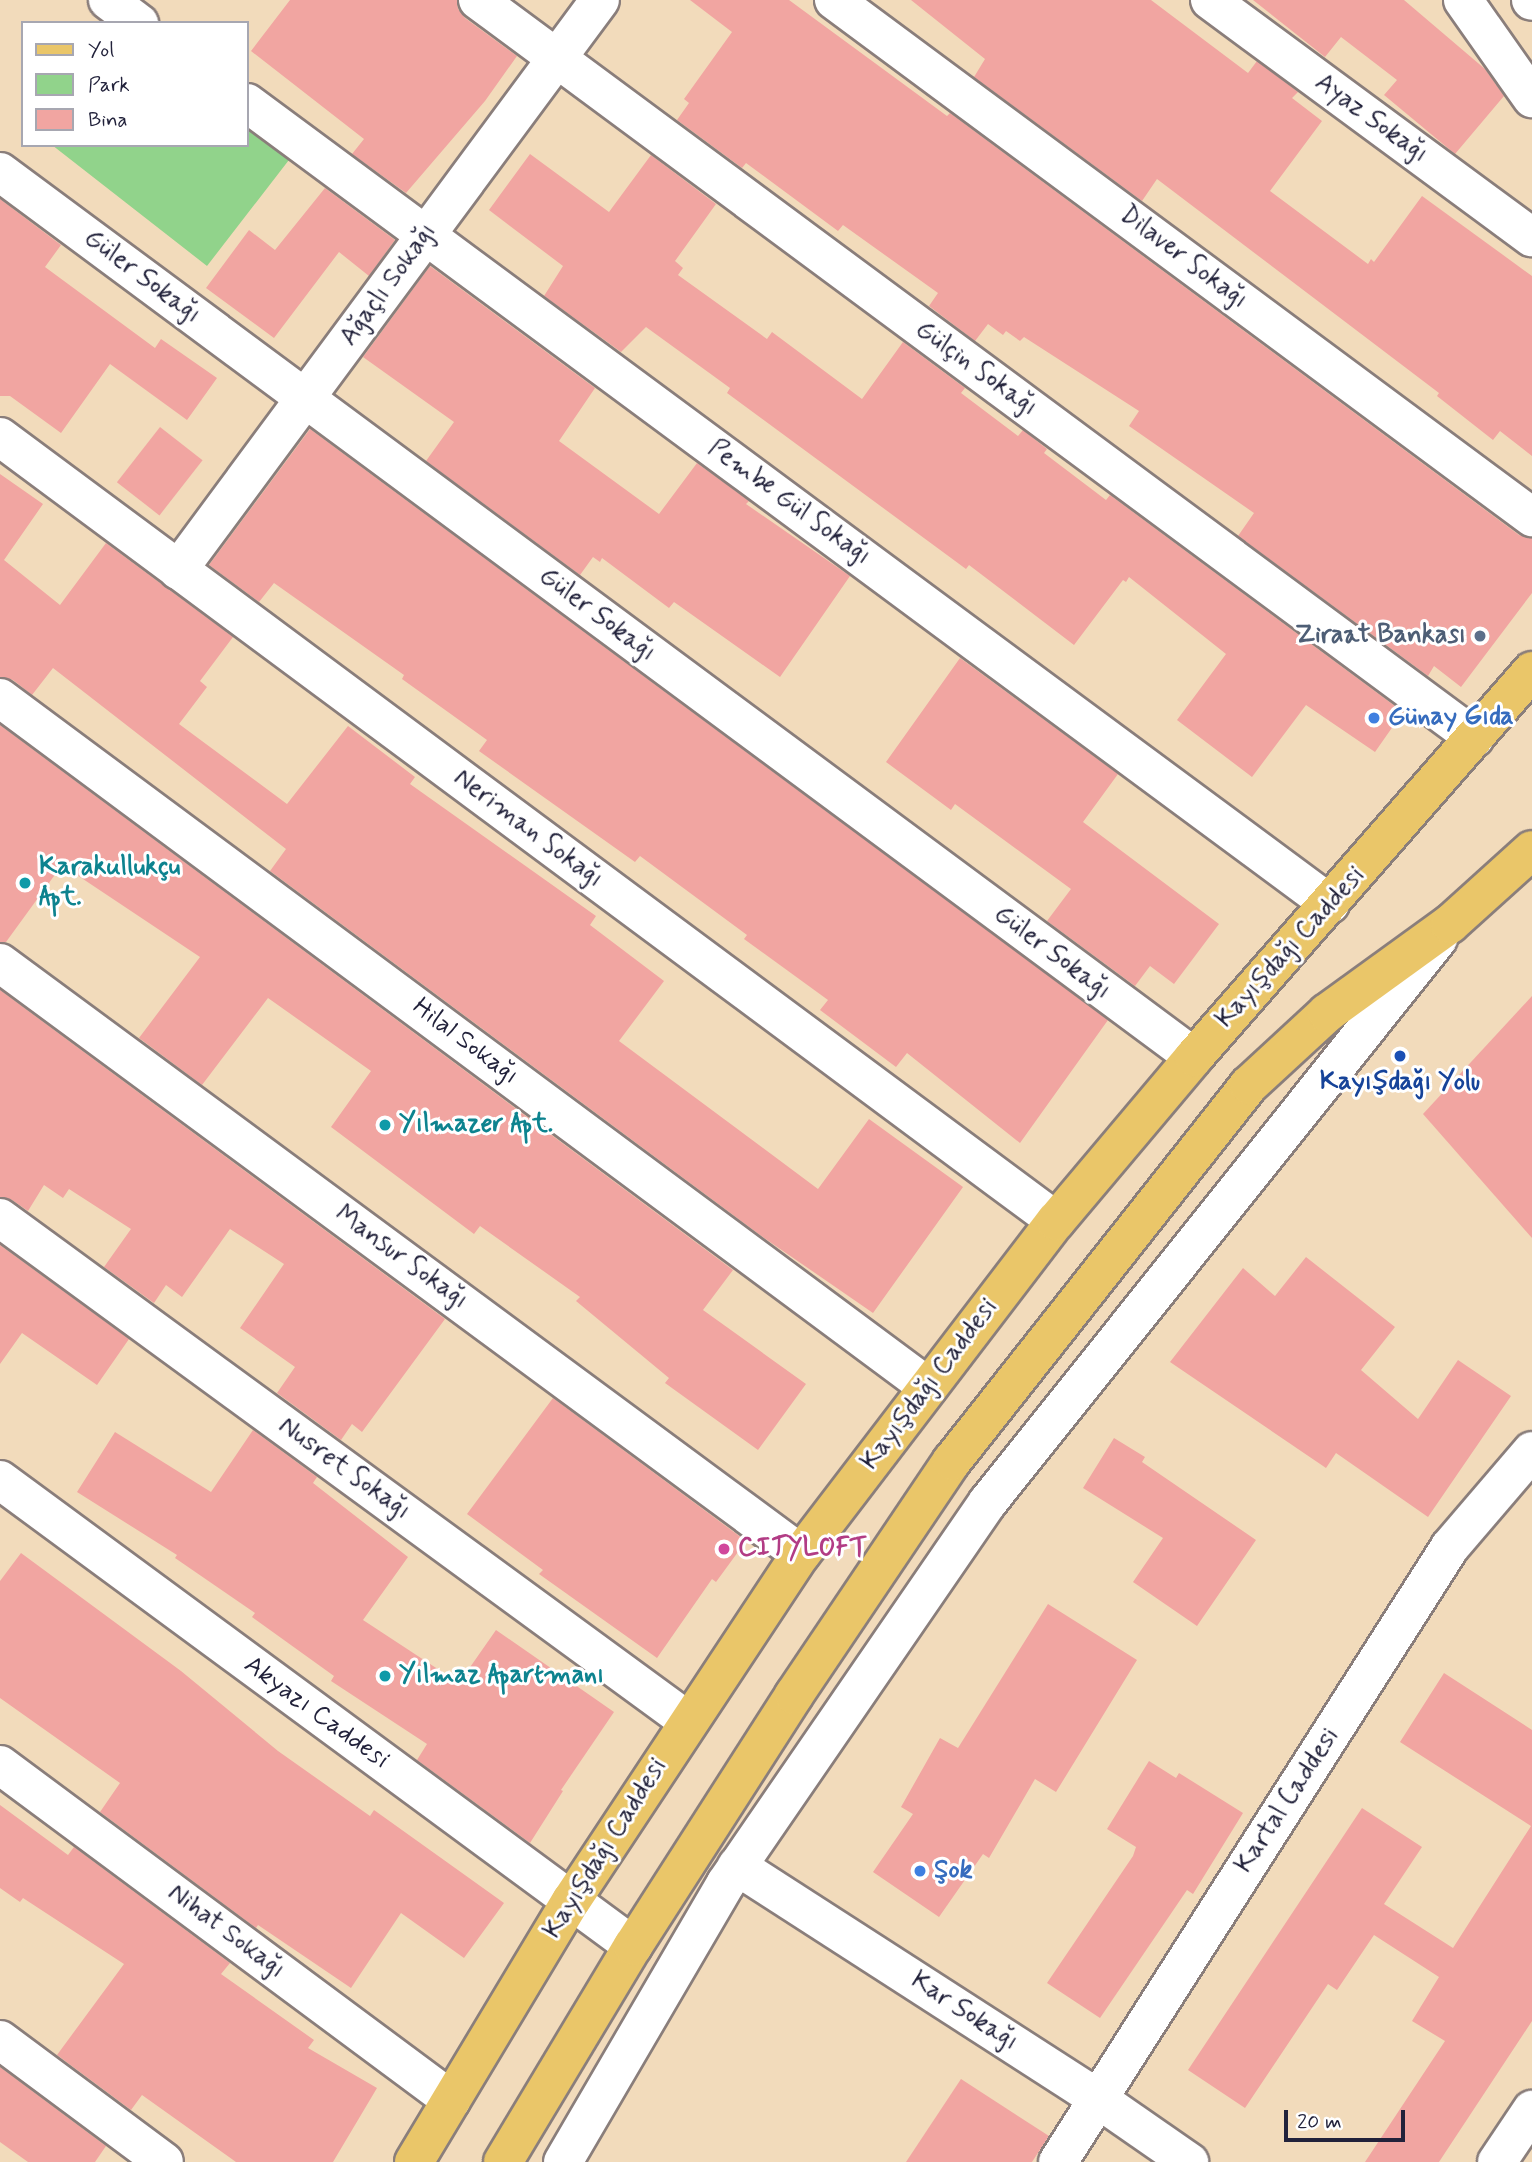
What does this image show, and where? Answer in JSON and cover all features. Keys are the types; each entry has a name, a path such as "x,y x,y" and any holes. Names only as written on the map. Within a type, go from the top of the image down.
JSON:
{"main road":[{"name":"Kayışdağı Caddesi","path":"414,2162 571,1900 801,1554 1056,1221 1194,1058 1532,671"},
{"path":"503,2162 633,1946 794,1695 952,1461 1140,1220 1249,1085 1327,1013 1450,925 1532,850"}],"street":[{"path":"108,0 136,21"},
{"name":"Gülçin Sokağı","path":"478,0 1475,738"},
{"name":"Ağaçlı Sokağı","path":"178,570 600,0"},
{"name":"Dilaver Sokağı","path":"834,0 1532,517"},
{"name":"Ayaz Sokağı","path":"1210,0 1532,237"},
{"path":"1463,0 1532,98"},
{"name":"Pembe Gül Sokağı","path":"248,104 1331,904"},
{"name":"Güler Sokağı","path":"0,172 1194,1058"},
{"name":"Neriman Sokağı","path":"0,438 1056,1221"},
{"name":"Hilal Sokağı","path":"0,698 928,1387"},
{"path":"563,2162 737,1866 988,1502 1450,925"},
{"name":"Mansur Sokağı","path":"0,962 801,1554"},
{"name":"Nusret Sokağı","path":"0,1218 688,1721"},
{"name":"Kartal Caddesi","path":"1058,2162 1450,1547 1532,1451"},
{"name":"Akyazı Caddesi","path":"0,1480 633,1946"},
{"name":"Nihat Sokağı","path":"0,1765 451,2100"},
{"name":"Kar Sokağı","path":"737,1866 1098,2099 1189,2162"},
{"path":"0,2040 164,2162"},
{"path":"1497,2162 1532,2110"}],"green space":[{"path":"248,122 292,156 207,266 55,147 248,147"}],"building":[{"path":"290,0 457,0 458,9 465,18 517,56 485,101 406,193 352,154 364,139 251,51"},
{"path":"690,0 789,0 947,116 950,113 1519,535 1532,538 1532,593 1461,687 1434,666 1428,676 1238,536 1254,513 1129,426 1139,411 1024,337 1020,341 1006,331 1003,335 988,324 975,341 929,306 938,293 843,225 838,231 746,163 742,168 677,120 689,103 684,99 732,32"},
{"path":"911,0 1151,0 1248,73 1257,61 1298,92 1292,98 1322,121 1270,191 1368,264 1371,259 1374,262 1422,196 1532,276 1532,456 1500,431 1493,440 1437,396 1439,393 1157,179 1142,201 974,77 985,59"},
{"path":"1253,0 1404,0 1485,69 1504,96 1455,154 1384,95 1397,80 1341,37 1325,57"},
{"path":"530,154 609,212 651,155 716,204 675,261 683,268 678,275 767,339 772,332 862,399 903,342 965,388 961,393 1018,436 1023,430 1047,449 1044,453 1106,500 1110,495 1403,712 1375,752 1306,705 1252,777 1177,720 1226,654 1129,577 1126,582 1123,580 1074,645 969,565 966,569 727,393 730,388 646,327 621,352 544,296 563,266 489,210"},
{"path":"325,188 395,240 369,276 339,252 274,338 206,288 249,230 275,250"},
{"path":"0,199 61,245 45,267 155,348 161,339 217,378 187,420 110,364 61,433 10,396 0,396"},
{"path":"430,266 595,388 559,441 659,514 697,463 749,501 746,504 850,576 780,677 674,602 669,608 602,558 600,562 593,557 580,575 426,461 454,422 363,357"},
{"path":"160,427 203,460 159,515 117,482"},
{"path":"310,429 1108,1020 1020,1143 907,1053 896,1067 820,1010 828,1000 744,939 747,935 640,856 635,862 479,751 487,740 402,679 404,675 274,583 259,602 209,565"},
{"path":"0,474 43,504 4,560 60,605 106,543 233,637 200,681 207,687 179,724 287,804 348,726 415,777 410,784 596,916 590,925 664,981 619,1041 818,1189 869,1119 963,1187 873,1313 760,1235 270,871 286,849 53,668 32,695 13,680 0,677"},
{"path":"960,658 1118,774 1083,822 1219,924 1174,984 1150,966 1135,986 1047,921 1071,889 955,804 951,810 886,762"},
{"path":"0,725 733,1270 703,1310 806,1384 758,1450 665,1383 669,1378 576,1301 580,1297 480,1226 474,1234 331,1127 371,1071 268,998 202,1085 139,1038 200,957 62,865 6,942 0,942"},
{"path":"0,990 445,1319 362,1432 352,1424 341,1440 277,1393 295,1367 240,1328 284,1264 230,1229 182,1297 166,1285 154,1303 104,1267 131,1229 69,1189 63,1198 44,1185 28,1211 12,1200 0,1197"},
{"path":"1532,996 1532,1238 1423,1114"},
{"path":"0,1245 129,1339 97,1385 22,1333 0,1364"},
{"path":"1306,1257 1395,1327 1361,1370 1418,1419 1458,1360 1511,1396 1428,1517 1336,1453 1326,1468 1170,1362 1243,1268 1275,1296"},
{"path":"553,1398 746,1541 716,1582 712,1579 657,1658 539,1574 543,1570 467,1514"},
{"path":"253,1430 317,1477 313,1483 408,1557 363,1620 459,1683 496,1630 614,1712 561,1790 563,1791 530,1843 417,1760 427,1744 331,1681 334,1676 252,1617 255,1613 175,1558 177,1555 77,1492 115,1432 211,1492"},
{"path":"1114,1438 1145,1457 1142,1462 1256,1540 1197,1626 1133,1582 1163,1538 1083,1488"},
{"path":"21,1553 181,1671 278,1751 370,1816 374,1810 504,1903 464,1958 401,1913 351,1988 258,1925 256,1928 100,1812 120,1783 0,1698 0,1581"},
{"path":"1048,1604 1137,1660 1056,1792 1035,1779 989,1858 983,1854 939,1917 873,1872 913,1814 901,1807 940,1738 958,1748"},
{"path":"1444,1673 1532,1730 1532,2021 1439,2162 1365,2162 1445,2041 1412,2021 1439,1977 1374,1935 1337,1990 1328,1984 1245,2108 1188,2070 1362,1808 1422,1847 1384,1904 1453,1948 1531,1826 1400,1742"},
{"path":"1149,1761 1176,1778 1179,1773 1243,1813 1193,1894 1187,1890 1100,2018 1047,1983 1133,1856 1136,1847 1107,1829"},
{"path":"0,1805 68,1855 74,1847 230,1963 221,1974 314,2040 308,2048 377,2088 333,2162 236,2162 142,2095 131,2110 57,2055 124,1964 23,1898 20,1902 0,1888"},
{"path":"0,2067 106,2146 95,2162 28,2162 0,2142"},
{"path":"961,2079 1049,2136 1032,2162 906,2162"}],"place":[{"name":"Ziraat Bankası","path":"1480,636"},
{"name":"Günay Gıda","path":"1374,718"},
{"name":"Karakullukçu Apt.","path":"25,883"},
{"name":"Kayışdağı Yolu","path":"1400,1056"},
{"name":"Yılmazer Apt.","path":"385,1125"},
{"name":"CITYLOFT","path":"724,1549"},
{"name":"Yılmaz Apartmanı","path":"385,1676"},
{"name":"Şok","path":"920,1871"}]}
